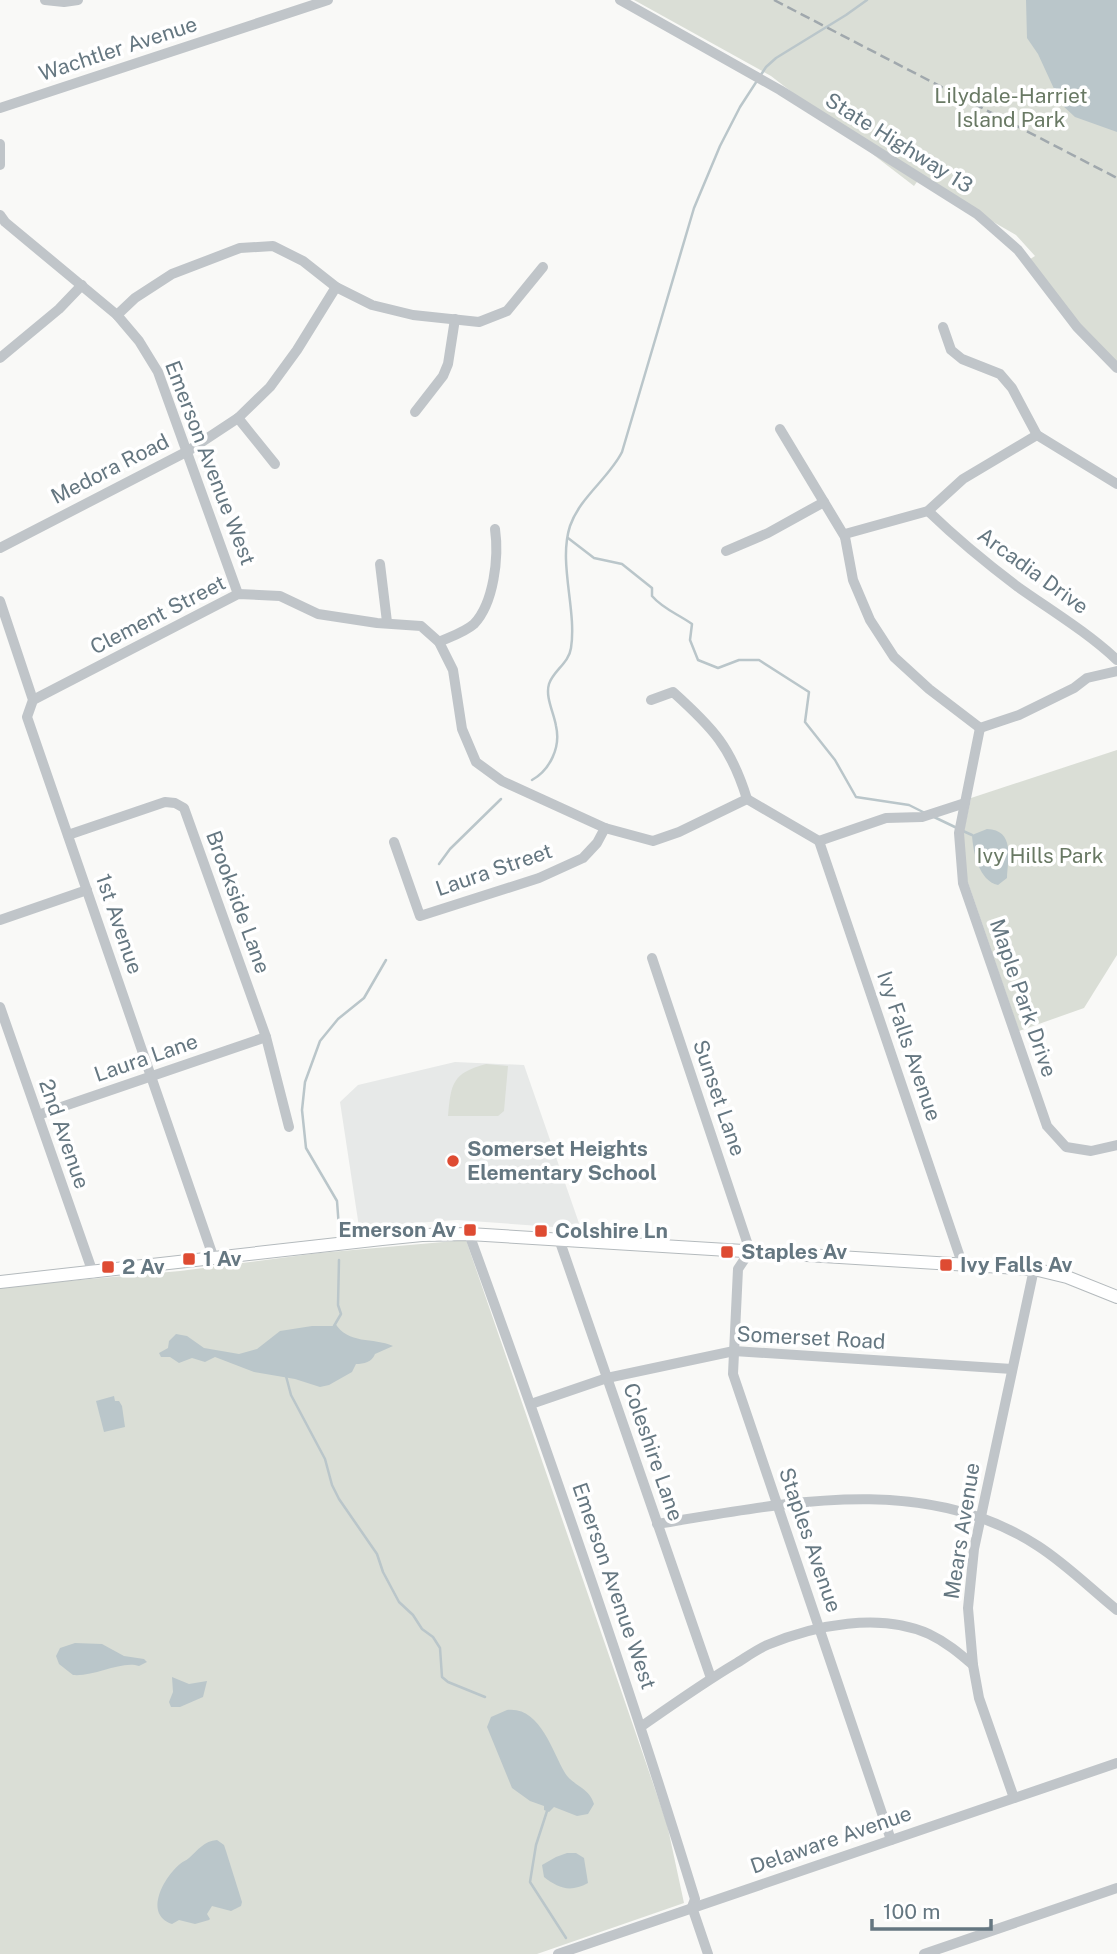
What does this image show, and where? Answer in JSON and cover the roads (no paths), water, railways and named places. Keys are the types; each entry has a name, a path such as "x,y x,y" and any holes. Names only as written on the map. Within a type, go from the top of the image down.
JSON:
{"main road":[{"path":"0,1282 395,1237 469,1234 1034,1269 1067,1277 1117,1297"}],"street":[{"path":"45,0 78,0"},
{"name":"Wachtler Avenue","path":"0,108 328,0"},
{"name":"State Highway 13","path":"620,0 780,90 977,214 1018,250 1077,327 1117,368"},
{"path":"0,144 0,165"},
{"path":"0,215 82,285 59,309 0,358"},
{"path":"117,315 135,298 172,274 240,248 273,246 303,261 336,287 372,304 413,315 479,322 507,311 543,267"},
{"name":"Emerson Avenue West","path":"82,285 117,315 139,341 158,372 238,594"},
{"name":"Medora Road","path":"0,548 188,451 238,418 277,378 298,350 336,287"},
{"path":"415,412 443,376 448,364 455,319"},
{"path":"943,327 951,349 962,359 1000,374 1012,388 1037,435 1117,484"},
{"path":"238,418 275,464"},
{"path":"780,429 845,537 853,580 870,620 894,657 929,689 981,728"},
{"path":"845,537 845,534 928,511 963,480 1037,435"},
{"path":"726,551 768,533 824,502"},
{"name":"Arcadia Drive","path":"928,511 960,542 1018,587 1093,637 1117,660"},
{"path":"495,528 497,547 488,605 472,626 439,642 453,670 462,729 475,762 502,781 604,828 653,841 680,832 747,799"},
{"path":"380,564 387,622"},
{"name":"Clement Street","path":"33,700 238,594 280,596 318,614 377,623 421,626 439,642"},
{"name":"1st Avenue","path":"0,601 33,700 27,717 214,1259"},
{"path":"981,728 1018,715 1074,688 1087,678 1117,671"},
{"path":"652,700 673,692 701,717 724,744 747,799 819,841 886,818 922,817 965,803 981,728"},
{"name":"Brookside Lane","path":"68,835 165,802 184,807 266,1037 289,1127"},
{"name":"Maple Park Drive","path":"965,803 959,833 962,883 1047,1126 1066,1147 1091,1151 1117,1145"},
{"name":"Laura Street","path":"394,842 420,916 539,878 583,858 597,843 604,828"},
{"name":"Ivy Falls Avenue","path":"819,841 962,1263"},
{"path":"0,920 87,890"},
{"name":"Sunset Lane","path":"652,958 750,1251"},
{"name":"2nd Avenue","path":"0,1007 93,1273"},
{"name":"Laura Lane","path":"37,1115 266,1037"},
{"name":"Emerson Avenue West","path":"469,1234 642,1726 695,1899 692,1907 708,1954"},
{"name":"Coleshire Lane","path":"559,1239 710,1678"},
{"name":"Staples Avenue","path":"750,1251 738,1269 733,1374 891,1840"},
{"name":"Mears Avenue","path":"1014,1798 979,1698 968,1608 974,1549 1034,1269"},
{"name":"Somerset Road","path":"531,1404 607,1378 734,1351 1012,1369"},
{"path":"657,1524 778,1504 858,1499 920,1501 981,1517 1038,1546 1117,1610"},
{"path":"642,1726 710,1678 766,1645 820,1628 875,1623 904,1626 929,1634 973,1665"},
{"name":"Delaware Avenue","path":"558,1954 571,1952 692,1907 1117,1763"},
{"path":"924,1954 1117,1888"}],"waterway":[{"path":"532,780 549,764 557,742 548,689 551,679 571,648 572,618 566,555 570,526 581,506 622,452 694,208 720,146 740,107 766,67 867,0"},
{"path":"568,538 594,558 622,564 652,588 652,596 656,601 692,624 690,640 698,660 718,668 739,660 759,660 809,692 805,722 835,760 856,797 909,805 925,813"},
{"path":"439,864 450,849 501,799"},
{"path":"934,817 957,828"},
{"path":"963,831 972,835"},
{"path":"339,1228 337,1201 306,1148 302,1110 305,1082 320,1041 338,1019 364,998 386,960"},
{"path":"334,1326 341,1314 338,1305 339,1260"},
{"path":"286,1376 291,1395 325,1459 339,1499 377,1554 399,1602 440,1648 442,1677 485,1697"},
{"path":"548,1808 536,1845 530,1882 566,1938"}],"railway":[{"path":"774,0 1117,178"}],"place":[{"name":"Somerset Heights Elementary School","path":"453,1161"},
{"name":"Emerson Av","path":"470,1230"},
{"name":"Colshire Ln","path":"541,1231"},
{"name":"Staples Av","path":"727,1252"},
{"name":"1 Av","path":"189,1259"},
{"name":"Ivy Falls Av","path":"946,1265"},
{"name":"2 Av","path":"108,1267"}],"park label":[{"name":"Lilydale-Harriet Island Park","path":"1011,108"},
{"name":"Ivy Hills Park","path":"1040,856"}]}
